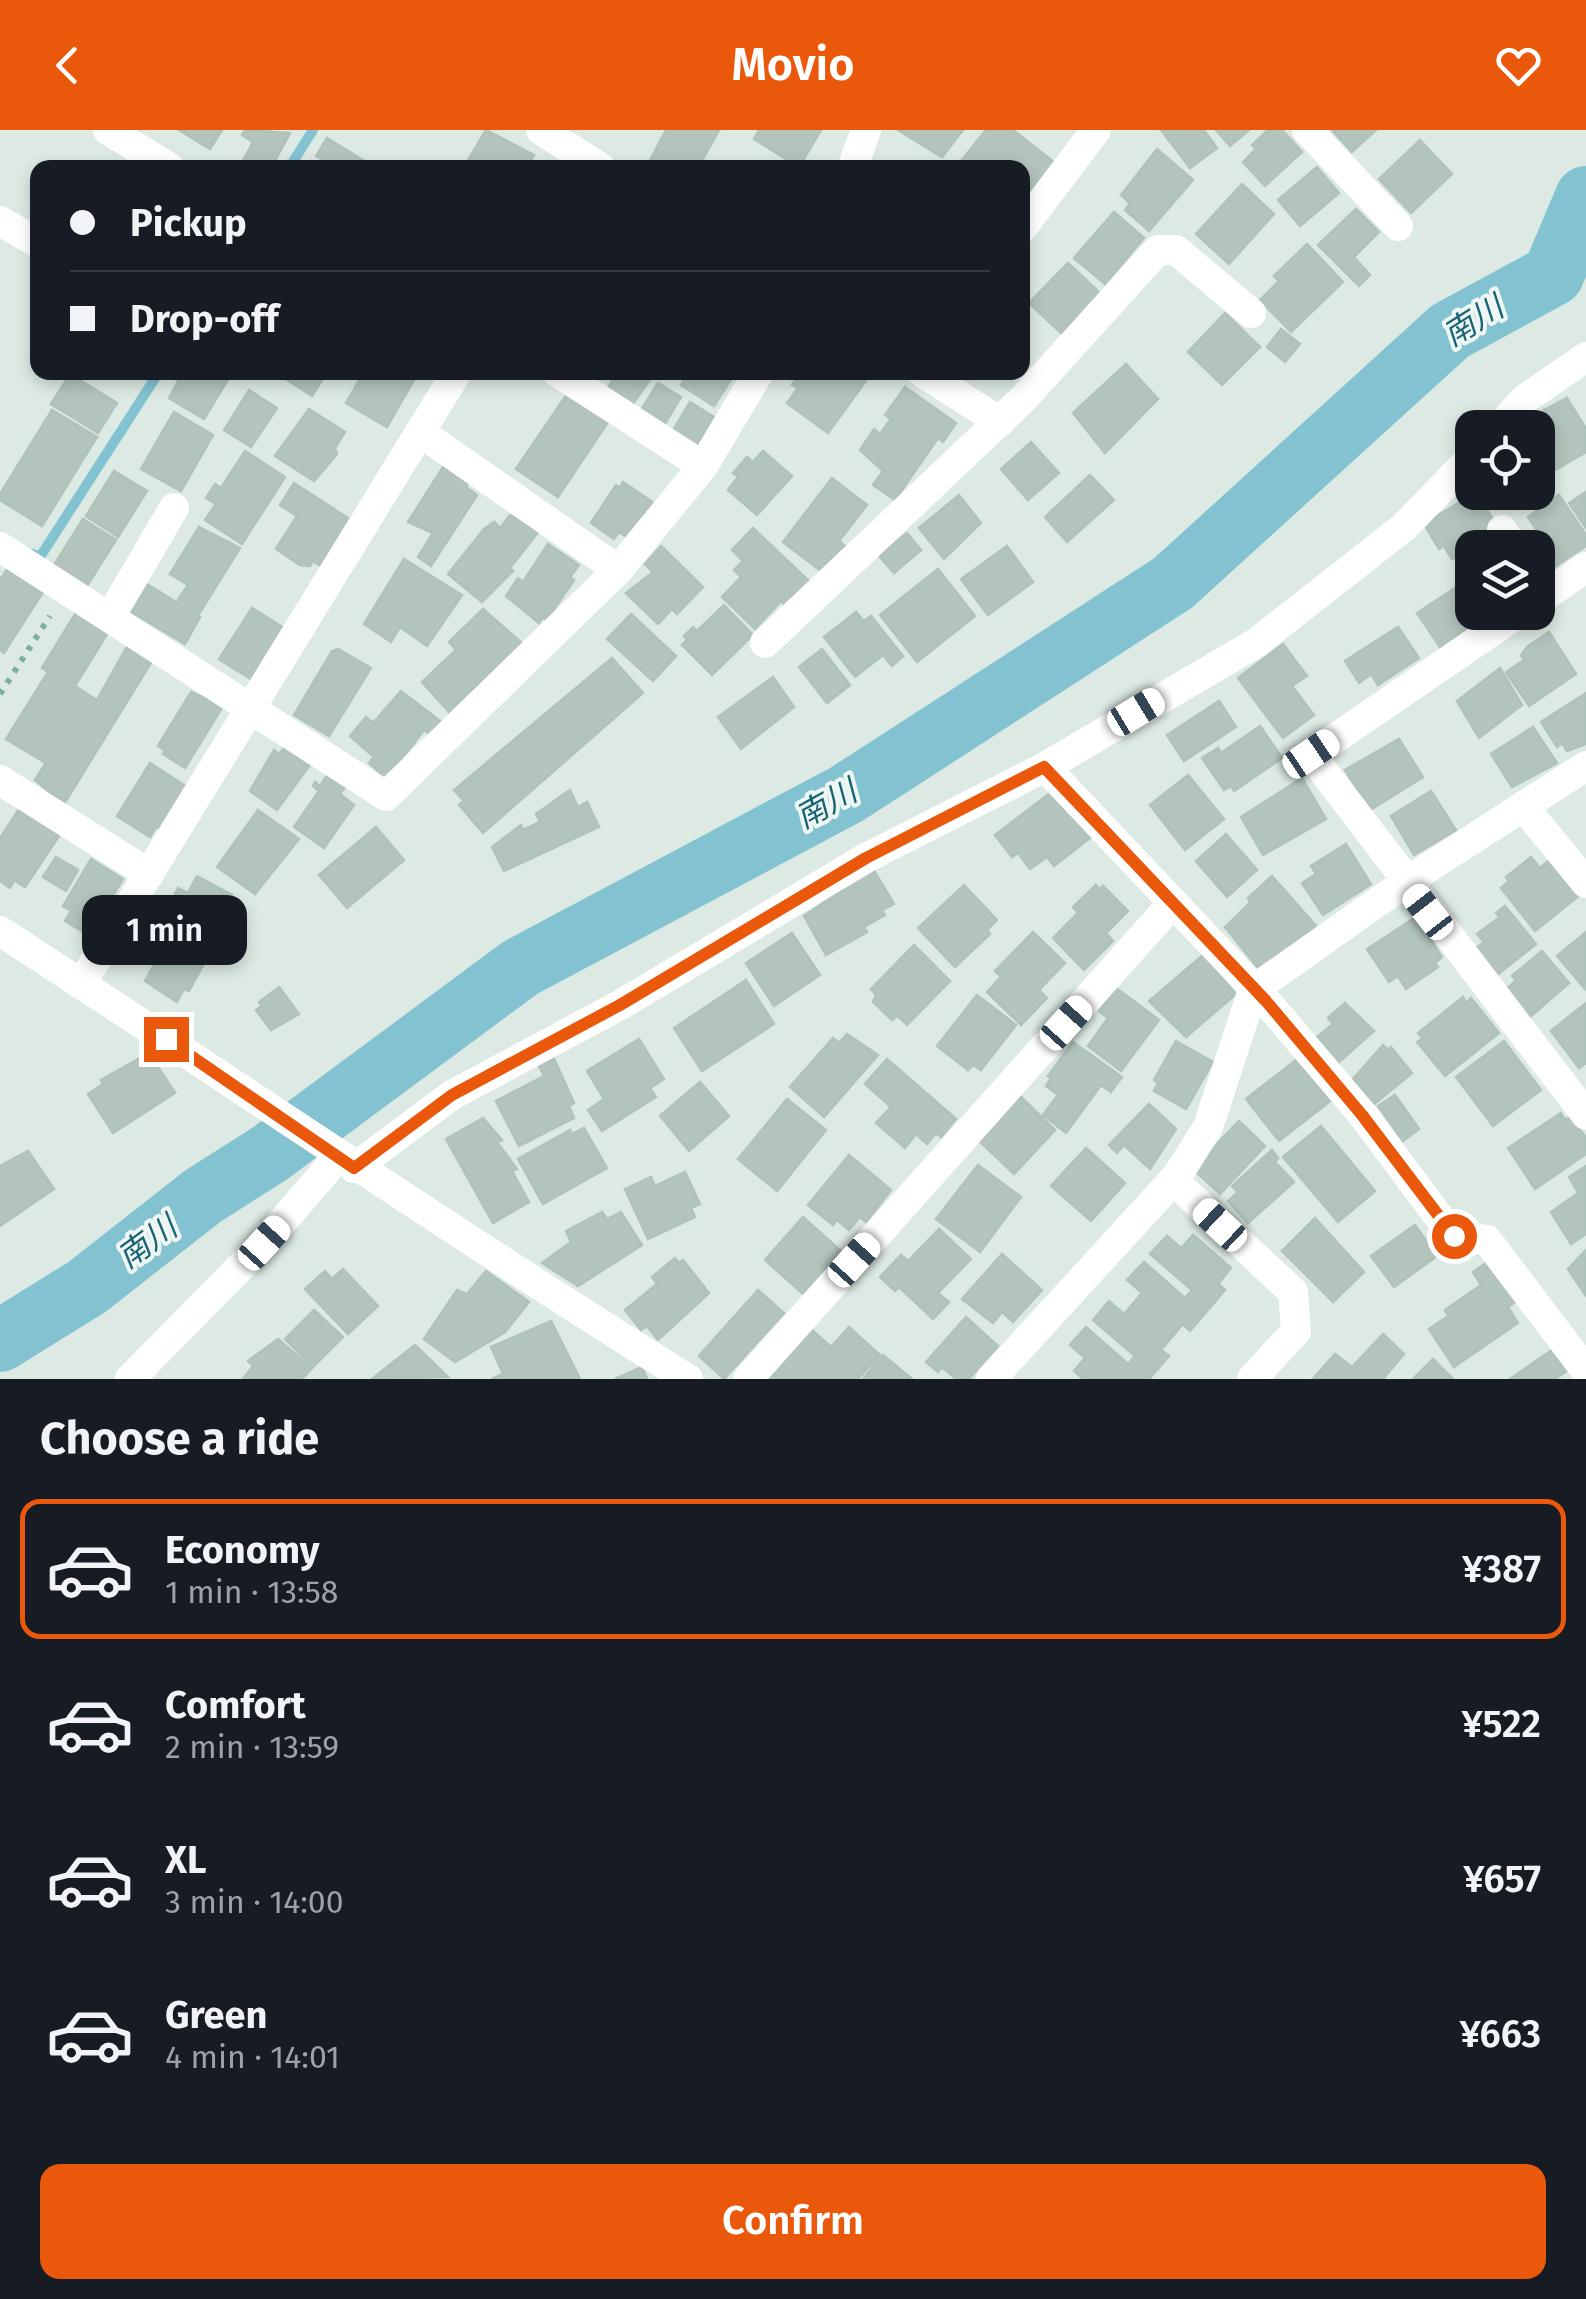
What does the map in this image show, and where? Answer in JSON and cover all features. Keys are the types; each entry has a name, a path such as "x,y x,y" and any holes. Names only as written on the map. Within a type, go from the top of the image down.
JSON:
{"street":[{"path":"108,130 157,160"},
{"path":"542,130 573,149"},
{"path":"855,160 866,130"},
{"path":"1030,217 1096,130"},
{"path":"1307,130 1398,226"},
{"path":"0,220 30,238"},
{"path":"765,643 1000,422 1158,250 1176,250 1251,313"},
{"path":"1516,410 1586,356"},
{"path":"81,984 452,380"},
{"path":"569,380 703,466"},
{"path":"0,547 386,796 618,570 703,466 754,380"},
{"path":"934,380 1000,422"},
{"path":"420,432 618,570"},
{"path":"130,1379 346,1162 452,1095 620,1005 866,858 1044,767 1256,642 1391,538 1455,473"},
{"path":"110,617 174,508"},
{"path":"1555,585 1586,567"},
{"path":"1494,630 1311,754 1586,1115"},
{"path":"991,1379 1172,1180 1208,1127 1254,990 1406,882 1586,766"},
{"path":"1044,767 1254,990 1362,1115 1454,1236 1488,1240 1586,1371"},
{"path":"0,780 149,874"},
{"path":"1523,806 1586,884"},
{"path":"748,1379 1172,904"},
{"path":"0,931 346,1162 688,1379"},
{"path":"1172,1180 1292,1292 1296,1330 1252,1379"}],"path":[{"path":"0,694 67,590"}],"building":[{"path":"179,130 222,130 210,149"},
{"path":"245,130 290,133 275,160 243,160 253,142 242,135"},
{"path":"486,130 534,155 531,160 468,160"},
{"path":"666,130 719,130 702,160 650,160"},
{"path":"759,130 821,130 803,160 788,160 754,139"},
{"path":"898,130 963,130 942,157"},
{"path":"986,130 1013,130 1055,163 1032,192 1030,160 962,160"},
{"path":"1161,130 1204,130 1217,148 1190,168"},
{"path":"1216,130 1249,130 1230,146"},
{"path":"1268,130 1282,130 1302,152 1265,186 1243,162 1256,149 1252,145"},
{"path":"1332,130 1376,130 1352,152"},
{"path":"327,138 363,160 324,160 316,156"},
{"path":"1420,140 1452,174 1411,213 1379,179"},
{"path":"1157,149 1193,180 1149,231 1125,210 1130,203 1121,195"},
{"path":"1317,167 1339,193 1300,226 1278,200"},
{"path":"1242,184 1274,214 1229,264 1196,234"},
{"path":"1356,209 1379,232 1354,257 1370,275 1359,286 1318,245"},
{"path":"1114,212 1144,238 1105,284 1074,258"},
{"path":"1307,244 1343,282 1291,332 1260,300 1279,281 1274,276"},
{"path":"1068,263 1100,293 1062,334 1030,302"},
{"path":"1225,313 1260,347 1222,385 1188,352"},
{"path":"1281,329 1300,344 1285,362 1267,347"},
{"path":"1126,364 1158,399 1105,453 1073,413"},
{"path":"66,380 80,380 117,403 98,433 51,404"},
{"path":"179,380 228,380 204,419 169,398"},
{"path":"287,380 322,380 312,396"},
{"path":"359,380 414,380 387,427 346,403"},
{"path":"612,380 650,380 628,411 604,395"},
{"path":"684,380 731,380 714,406 681,385"},
{"path":"795,380 867,380 828,433 787,403 798,388 792,385"},
{"path":"658,383 681,397 660,432 636,418"},
{"path":"905,387 956,423 943,442 938,438 895,500 873,485 883,471 860,450 874,429 880,434 891,419 885,415"},
{"path":"249,390 277,408 251,447 224,430"},
{"path":"567,394 608,422 558,497 516,469"},
{"path":"1567,398 1586,429 1586,452 1555,470 1555,410 1544,410"},
{"path":"690,402 714,417 693,452 669,437"},
{"path":"309,409 345,432 335,448 337,454 314,481 275,456"},
{"path":"52,410 97,437 42,526 0,500 0,494"},
{"path":"174,412 213,435 181,491 141,469"},
{"path":"1031,442 1059,473 1028,500 1001,469"},
{"path":"245,451 285,477 242,544 205,520 216,504 206,498 215,484 221,488"},
{"path":"763,451 792,476 757,515 728,490 738,477 733,473 747,457 753,462"},
{"path":"443,467 468,483 466,487 477,495 431,566 418,557 433,533 408,522"},
{"path":"114,471 147,491 118,537 86,516"},
{"path":"1090,475 1114,500 1067,542 1045,517"},
{"path":"832,478 867,505 839,541 845,546 820,570 783,542"},
{"path":"623,482 654,503 630,539 619,532 614,539 591,523 616,485 620,488"},
{"path":"294,483 351,520 321,566 313,561 310,566 300,565 276,549 297,516 280,505"},
{"path":"1586,492 1586,528 1569,503"},
{"path":"959,495 981,523 944,559 919,528"},
{"path":"1559,495 1586,535 1586,546 1555,566 1555,530 1537,530 1528,517 1538,510 1555,510 1555,498"},
{"path":"1455,505 1455,510 1487,510 1496,524 1487,530 1455,530 1452,559 1444,546 1439,549 1424,524"},
{"path":"510,515 539,531 510,568 513,571 482,602 448,574 484,529 494,522 500,528"},
{"path":"83,519 116,540 87,586 54,565"},
{"path":"199,527 240,548 199,614 178,600 188,585 170,574"},
{"path":"753,528 810,582 787,607 781,601 755,629 722,597 741,577 734,570 743,561 732,550"},
{"path":"907,533 921,550 894,573 879,556"},
{"path":"548,544 579,565 570,577 574,580 547,620 542,618 539,623 506,596 518,578 523,582"},
{"path":"661,546 703,587 677,614 672,609 658,624 626,593 653,572 645,564"},
{"path":"1007,546 1033,582 988,615 961,579"},
{"path":"404,559 462,595 427,646 400,627 391,642 364,624"},
{"path":"7,569 43,592 4,653 0,650 0,580"},
{"path":"938,569 975,616 917,662 880,615"},
{"path":"147,584 200,617 185,644 130,611"},
{"path":"1455,588 1455,630 1464,630 1440,647 1417,613"},
{"path":"724,605 753,635 712,675 682,645 693,627 697,631"},
{"path":"252,608 287,630 254,681 219,659"},
{"path":"483,609 522,643 449,712 422,682 456,650 449,642"},
{"path":"77,611 109,631 75,686 97,700 129,643 154,658 64,804 35,780 46,763 6,739 48,672 42,668"},
{"path":"856,612 864,621 871,616 903,656 892,666 883,655 855,677 824,637"},
{"path":"631,614 676,656 653,681 607,639"},
{"path":"1398,627 1419,658 1378,685 1371,674 1359,683 1345,661"},
{"path":"1549,632 1576,674 1529,706 1506,672 1524,660 1521,655 1527,647"},
{"path":"1283,644 1307,676 1292,686 1314,715 1283,738 1238,678"},
{"path":"338,649 371,668 329,736 294,715 332,651"},
{"path":"822,649 850,685 827,703 799,667"},
{"path":"612,658 643,693 483,833 459,805 464,801 454,790"},
{"path":"1500,668 1522,705 1479,738 1457,701"},
{"path":"773,677 794,707 741,749 718,717"},
{"path":"401,691 444,724 432,736 424,730 386,779 369,763 374,757 350,736 366,717 373,723"},
{"path":"191,692 223,706 185,768 163,754 165,751 158,746"},
{"path":"1586,693 1586,744 1567,751 1562,743 1557,747 1541,722"},
{"path":"1219,701 1236,727 1184,761 1167,735"},
{"path":"1260,726 1282,758 1234,791 1231,786 1224,790 1202,758 1218,748 1221,753"},
{"path":"1533,727 1557,763 1512,787 1491,754"},
{"path":"1399,739 1423,777 1370,810 1345,770"},
{"path":"284,748 309,766 277,810 250,791 274,750 279,754"},
{"path":"150,763 187,787 160,829 156,827 150,837 117,816"},
{"path":"328,774 346,786 340,794 354,805 324,848 294,827 319,791 313,786 315,782 320,786"},
{"path":"1188,775 1224,819 1185,850 1150,805"},
{"path":"1302,778 1326,819 1263,855 1241,817"},
{"path":"570,790 578,807 587,802 599,827 504,871 492,847 521,825 523,830 540,822 536,814"},
{"path":"1054,790 1090,838 1054,866 1047,857 1030,869 1018,853 1012,857 995,835"},
{"path":"1431,791 1456,830 1414,855 1391,816"},
{"path":"19,809 59,836 25,887 14,880 10,888 0,881 0,838"},
{"path":"258,810 299,839 255,894 217,867"},
{"path":"376,827 404,860 347,908 319,875"},
{"path":"1226,834 1257,870 1227,897 1196,861"},
{"path":"1346,844 1371,884 1323,915 1302,883 1316,874 1311,866"},
{"path":"56,857 78,870 66,891 43,877"},
{"path":"1531,857 1540,868 1552,858 1581,894 1535,931 1501,888 1509,881 1506,877"},
{"path":"91,859 123,879 89,935 65,921 71,911 63,906"},
{"path":"873,869 894,904 882,910 885,915 864,927 867,932 826,955 804,916"},
{"path":"197,876 232,895 196,962 203,965 189,991 184,989 177,1002 145,981 155,963 139,954 164,907 180,916 184,910 171,902 178,888 188,893"},
{"path":"1272,876 1317,927 1263,974 1225,927"},
{"path":"964,885 997,920 987,930 990,934 955,967 918,928"},
{"path":"1096,885 1099,889 1103,886 1128,911 1106,933 1113,941 1084,970 1053,938 1078,913 1073,907"},
{"path":"1505,906 1536,944 1496,976 1475,949 1484,942 1477,934 1500,917 1496,913"},
{"path":"1416,917 1442,957 1435,963 1438,967 1406,989 1398,976 1389,982 1367,949"},
{"path":"1033,932 1065,963 1039,990 1047,998 1021,1025 987,992 1001,977 995,971"},
{"path":"1586,932 1586,990 1557,956"},
{"path":"792,933 820,975 774,1006 746,963"},
{"path":"914,945 950,981 907,1025 898,1016 892,1020 873,1002 876,995 871,989"},
{"path":"1542,951 1569,983 1530,1017 1506,989 1516,981 1512,976"},
{"path":"1203,955 1236,994 1186,1037 1149,1001"},
{"path":"746,980 774,1024 702,1071 674,1028"},
{"path":"279,987 299,1014 271,1030 256,1010 262,1006 259,1002"},
{"path":"1116,988 1159,1020 1121,1071 1088,1046 1108,1018 1099,1011"},
{"path":"977,995 1016,1025 981,1070 973,1065 968,1070 937,1046"},
{"path":"1463,997 1466,1003 1471,998 1499,1033 1445,1076 1417,1042 1423,1038 1418,1033"},
{"path":"1345,1003 1374,1031 1338,1063 1316,1038 1333,1024 1328,1018"},
{"path":"1586,1003 1586,1063 1579,1068 1551,1031"},
{"path":"847,1034 878,1055 824,1117 790,1087 833,1038 839,1043"},
{"path":"639,1039 664,1079 650,1088 656,1097 602,1131 588,1110 604,1099 587,1071"},
{"path":"1176,1041 1213,1062 1186,1109 1154,1091 1158,1083 1154,1080"},
{"path":"1504,1041 1541,1090 1493,1126 1456,1077"},
{"path":"1073,1042 1122,1077 1111,1092 1101,1085 1066,1133 1043,1115 1058,1095 1046,1086 1051,1078 1048,1076"},
{"path":"1383,1045 1388,1050 1391,1047 1412,1073 1373,1105 1352,1080"},
{"path":"149,1053 175,1093 113,1133 88,1094 103,1084 101,1080"},
{"path":"552,1054 574,1103 569,1106 574,1118 519,1146 496,1101 544,1076 537,1062"},
{"path":"1301,1056 1334,1098 1279,1141 1246,1099"},
{"path":"887,1059 956,1119 941,1137 936,1133 927,1144 916,1134 905,1148 876,1123 891,1107 865,1084"},
{"path":"700,1082 729,1116 689,1151 660,1116"},
{"path":"1018,1094 1055,1130 1014,1174 976,1138"},
{"path":"1395,1095 1419,1129 1403,1141 1378,1106"},
{"path":"787,1099 826,1130 777,1191 738,1159"},
{"path":"1149,1104 1176,1129 1150,1169 1124,1145 1117,1153 1109,1145"},
{"path":"1561,1113 1565,1120 1571,1116 1586,1138 1586,1154 1535,1189 1508,1148"},
{"path":"483,1118 502,1140 497,1142 517,1169 512,1171 529,1202 493,1223 446,1139"},
{"path":"1239,1121 1265,1146 1220,1194 1193,1169"},
{"path":"1321,1126 1375,1191 1338,1222 1283,1157"},
{"path":"584,1128 607,1168 543,1204 518,1159 570,1130 572,1134"},
{"path":"1086,1148 1125,1183 1091,1221 1051,1186"},
{"path":"1272,1150 1278,1158 1275,1162 1294,1182 1248,1223 1228,1201 1238,1192 1232,1186"},
{"path":"28,1151 54,1189 0,1226 0,1166"},
{"path":"849,1155 891,1190 866,1222 860,1217 849,1230 837,1220 833,1225 808,1205"},
{"path":"978,1165 1021,1197 980,1252 936,1219"},
{"path":"1586,1166 1586,1234 1571,1244 1551,1212 1578,1193 1569,1177"},
{"path":"685,1172 700,1204 691,1208 695,1217 648,1239 625,1189 651,1177 655,1186"},
{"path":"602,1212 607,1219 621,1212 642,1245 578,1286 542,1263 571,1242 566,1231"},
{"path":"803,1217 841,1251 803,1294 765,1260"},
{"path":"1315,1218 1364,1272 1333,1302 1282,1251"},
{"path":"1415,1225 1437,1256 1394,1287 1371,1256"},
{"path":"939,1229 971,1259 938,1293 949,1302 933,1319 899,1287 895,1291 880,1277 901,1255 908,1261"},
{"path":"1193,1235 1231,1268 1218,1284 1225,1290 1190,1331 1183,1324 1161,1350 1169,1356 1149,1379 1083,1379 1074,1371 1085,1358 1070,1345 1086,1327 1128,1364 1135,1356 1093,1320 1109,1301 1124,1314 1142,1293 1127,1280 1144,1262 1185,1298 1192,1290 1150,1254 1167,1236 1181,1248"},
{"path":"1586,1250 1586,1296 1568,1269"},
{"path":"1002,1254 1042,1290 1013,1322 1002,1312 993,1323 962,1299"},
{"path":"675,1258 679,1263 683,1260 709,1293 658,1340 647,1326 641,1330 625,1310 657,1284 652,1277"},
{"path":"1489,1261 1518,1300 1508,1307 1518,1323 1454,1367 1429,1329 1448,1316 1445,1310 1481,1285 1473,1272"},
{"path":"343,1269 378,1306 348,1334 305,1289 325,1271 332,1279"},
{"path":"486,1271 529,1302 505,1332 455,1362 424,1339 457,1290 467,1294"},
{"path":"758,1290 784,1313 724,1379 699,1356"},
{"path":"314,1310 343,1337 313,1367 285,1339"},
{"path":"966,1317 998,1346 969,1379 956,1379 942,1367 938,1372 926,1362"},
{"path":"551,1321 580,1379 492,1379 503,1374 491,1347"},
{"path":"849,1327 880,1355 858,1379 763,1379 810,1328 831,1347"},
{"path":"1383,1334 1404,1354 1383,1379 1313,1379 1335,1354 1352,1367"},
{"path":"278,1339 312,1368 302,1379 243,1379 253,1366 248,1361"},
{"path":"415,1345 448,1377 372,1379"},
{"path":"1552,1350 1567,1371 1555,1379 1510,1379"},
{"path":"883,1355 912,1379 863,1379"},
{"path":"1433,1359 1453,1379 1413,1379"},
{"path":"642,1367 647,1379 615,1379"}],"waterway":[{"path":"294,160 313,130"},
{"name":"南川","path":"0,1341 87,1287 203,1196 269,1154 520,968 847,794 1173,583 1450,331 1553,275 1586,197"},
{"path":"33,554 40,557 154,380"}],"route":[{"path":"166,1039 354,1168 452,1095 620,1005 866,858 1044,767 1266,1001 1362,1115 1454,1236"}]}
